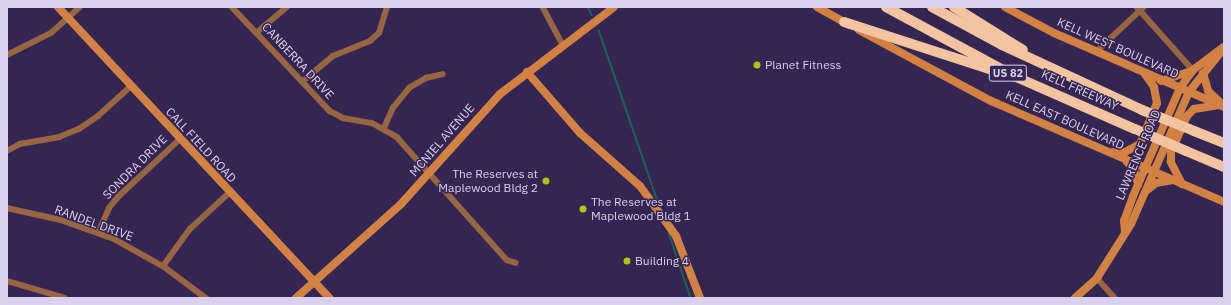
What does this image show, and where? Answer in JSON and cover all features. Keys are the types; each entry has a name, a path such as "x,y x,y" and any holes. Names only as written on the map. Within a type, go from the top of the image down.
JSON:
{"highway":[{"name":"KELL FREEWAY","path":"886,7 1014,76 1224,168"},
{"name":"KELL FREEWAY","path":"932,7 1002,45 1046,66 1142,110 1224,143"},
{"path":"954,7 1046,66"},
{"path":"844,22 1014,76"}],"main road":[{"name":"CALL FIELD ROAD","path":"58,7 179,140 329,298"},
{"name":"MCNIEL AVENUE","path":"296,298 393,212 491,103 527,72 614,7"},
{"name":"KELL EAST BOULEVARD","path":"817,7 991,101 1224,202"},
{"name":"KELL WEST BOULEVARD","path":"1005,7 1018,10 1096,52 1161,81 1222,105"},
{"path":"1161,81 1193,70 1224,47"},
{"name":"LAWRENCE ROAD","path":"1075,298 1097,278 1125,232 1144,194 1189,92 1224,47"},
{"name":"LAWRENCE ROAD","path":"1125,232 1124,221 1138,184 1180,88 1193,70"},
{"path":"527,72 580,133 640,186 676,236 700,298"},
{"path":"1110,152 1125,152 1140,144 1157,103 1154,87 1144,73"},
{"path":"1203,73 1203,82 1208,91 1222,105"},
{"path":"1144,194 1156,183 1178,182 1171,162 1171,152 1187,116 1194,109 1222,105"},
{"path":"1125,160 1134,169 1138,184"}],"street":[{"path":"7,55 45,36 80,7"},
{"name":"CANBERRA DRIVE","path":"232,7 302,82 335,114 384,128 397,137 430,172 507,260 516,263"},
{"path":"256,33 287,7"},
{"path":"302,82 334,56 370,41 379,33 387,7"},
{"path":"543,7 563,45"},
{"path":"1096,52 1140,8 1193,70"},
{"path":"384,128 393,108 410,88 426,78 443,74"},
{"path":"7,151 20,144 59,137 78,129 98,116 130,87"},
{"name":"SONDRA DRIVE","path":"98,233 109,208 179,140"},
{"path":"163,266 190,229 229,193"},
{"name":"RANDEL DRIVE","path":"7,208 61,220 98,233 140,252 163,266 206,298"},
{"path":"1097,278 1115,298"},
{"path":"7,281 65,298"}],"waterway":[{"path":"588,7 592,15"},
{"path":"599,30 660,207"},
{"path":"669,233 691,298"}],"place":[{"name":"Planet Fitness","path":"757,65"},
{"name":"The Reserves at Maplewood Bldg 2","path":"546,181"},
{"name":"The Reserves at Maplewood Bldg 1","path":"583,209"},
{"name":"Building 4","path":"627,261"}]}
